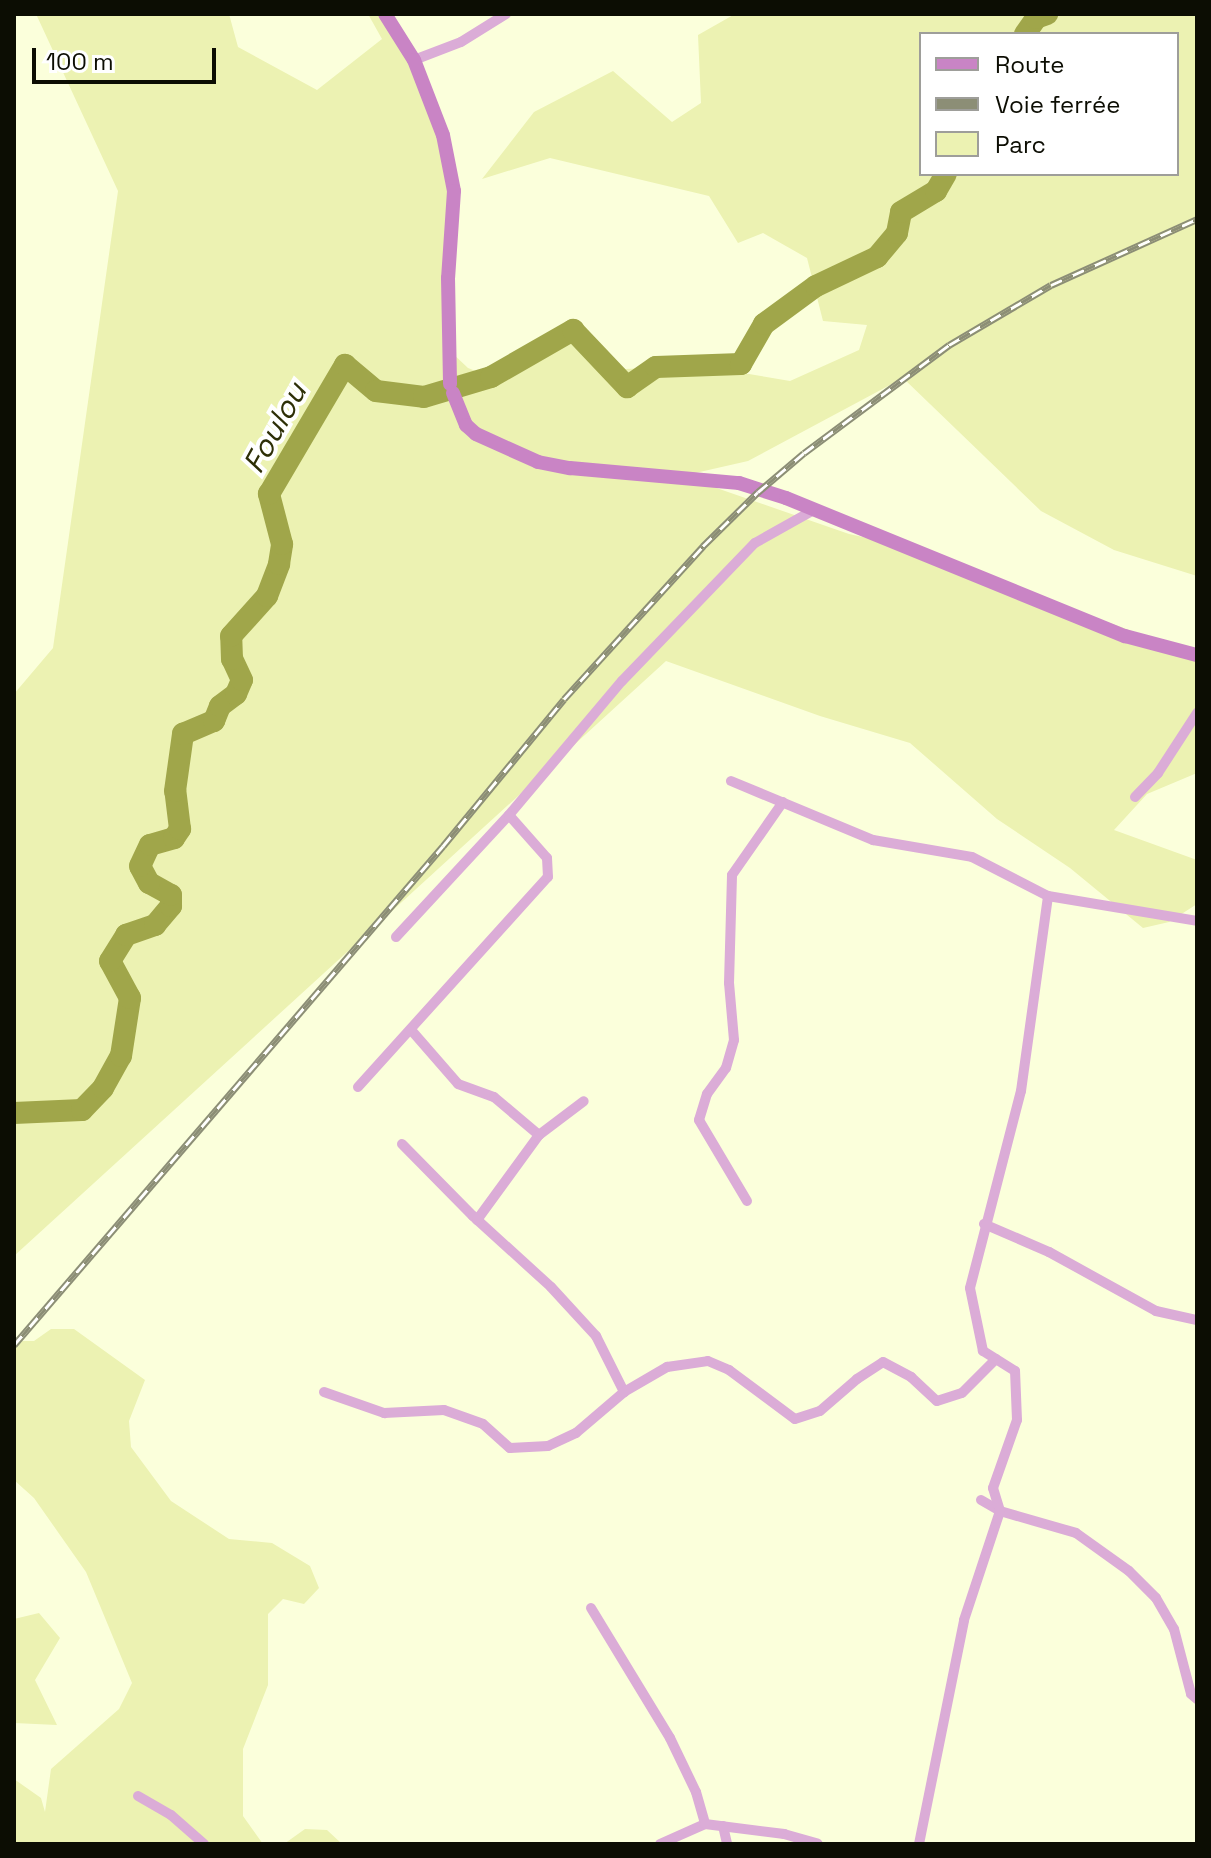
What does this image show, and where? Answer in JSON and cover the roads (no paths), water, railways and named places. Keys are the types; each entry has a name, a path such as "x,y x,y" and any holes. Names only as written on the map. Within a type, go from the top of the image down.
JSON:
{"street":[{"path":"385,14 414,60 443,135 454,191 448,278 452,388 466,425 476,434 538,462 570,468 739,483 1125,636 1197,655"},
{"path":"414,60 461,42 506,14"},
{"path":"396,937 509,815 622,681 755,543 812,511"},
{"path":"1135,797 1158,773 1197,713"},
{"path":"731,781 873,840 972,857 1048,896 1197,921"},
{"path":"747,1201 699,1120 707,1094 726,1068 734,1040 729,983 732,875 783,802"},
{"path":"358,1087 412,1031 548,877 547,858 509,815"},
{"path":"919,1844 964,1620 1000,1511 993,1488 1017,1420 1015,1371 983,1351 970,1288 984,1224 1021,1091 1048,896"},
{"path":"412,1031 458,1084 494,1097 539,1135"},
{"path":"477,1220 539,1135 584,1101"},
{"path":"402,1144 477,1220 551,1287 596,1336 624,1392"},
{"path":"984,1224 1049,1252 1156,1311 1197,1320"},
{"path":"324,1392 384,1413 444,1410 483,1424 510,1448 548,1446 576,1433 624,1392 667,1367 708,1361 729,1370 795,1419 820,1411 857,1379 883,1362 911,1377 937,1401 962,1393 996,1359"},
{"path":"981,1500 1000,1511 1076,1533 1129,1571 1156,1598 1174,1629 1191,1694 1197,1699"},
{"path":"591,1608 670,1738 696,1792 705,1824"},
{"path":"138,1796 171,1815 204,1844"},
{"path":"660,1844 705,1824 784,1834 818,1844"},
{"path":"723,1826 727,1844"}],"waterway":[{"name":"Foulou","path":"1026,32 1036,18 1047,14"},
{"name":"Foulou","path":"14,1113 82,1110 103,1088 121,1056 130,998 110,961 126,935 155,925 171,906 171,895 149,883 140,866 150,845 174,838 180,829 175,791 183,734 214,721 220,706 236,694 242,680 232,659 231,636 267,596 279,564 282,544 269,494 345,365 376,391 424,397 491,377 573,330 627,387 656,367 741,364 764,324 816,286 877,257 897,233 901,212 936,191 945,176"}],"railway":[{"path":"14,1345 443,846 564,699 703,546 758,492 804,453 949,345 1051,285 1197,219"}]}
